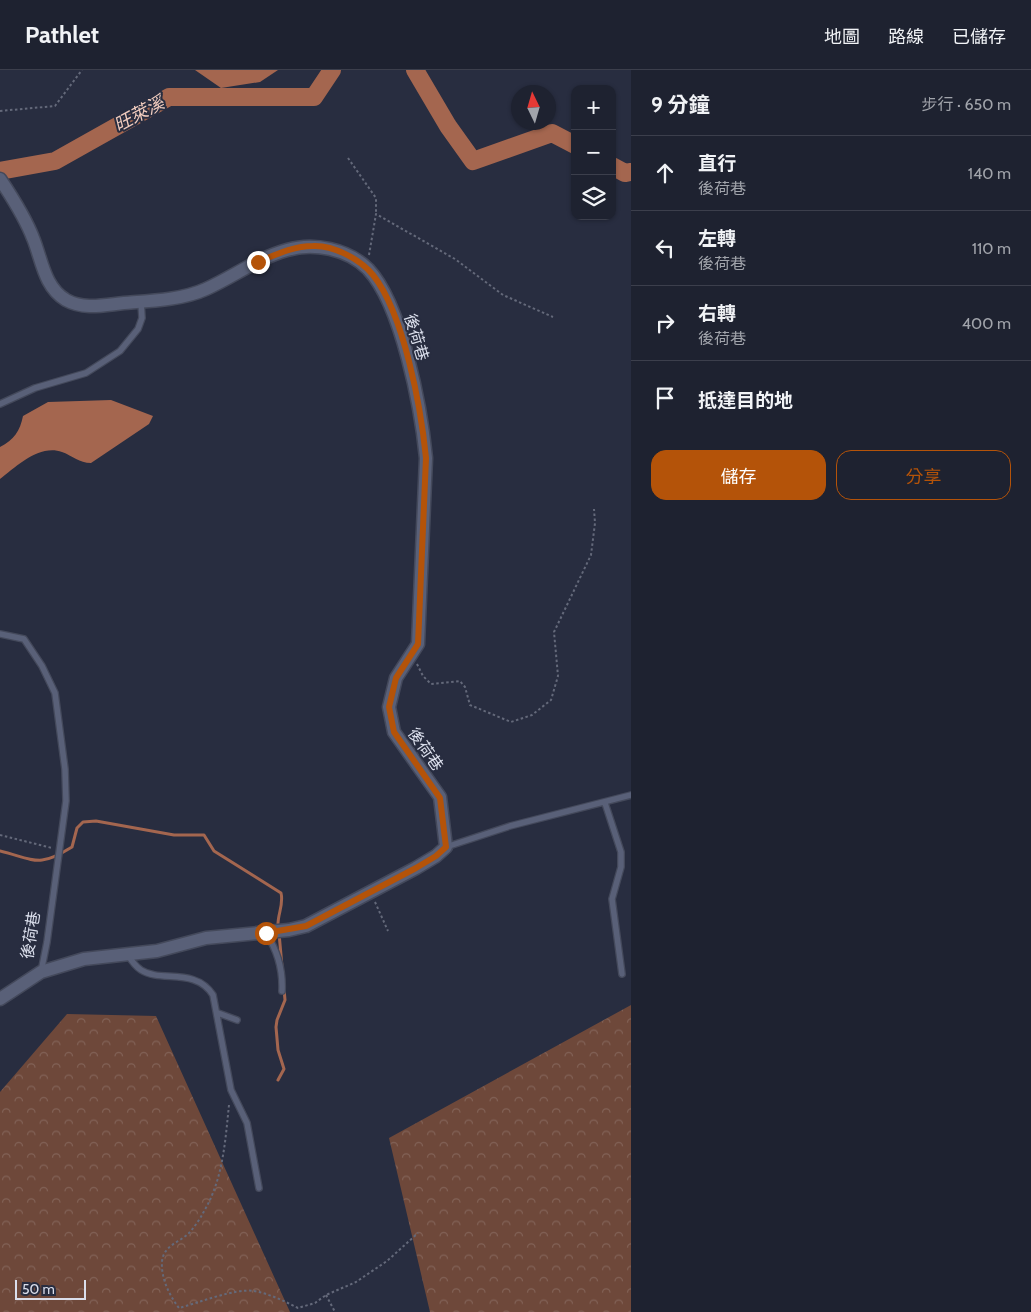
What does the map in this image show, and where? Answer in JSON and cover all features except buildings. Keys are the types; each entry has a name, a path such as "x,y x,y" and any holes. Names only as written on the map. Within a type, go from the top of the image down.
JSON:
{"street":[{"name":"後荷巷","path":"0,999 41,972 84,959 128,955 169,948 206,938 266,933 306,926 371,893 436,856 446,847 440,798 394,732 389,707 396,678 418,644 426,458 424,430 406,354 389,303 366,268 350,255 314,245 287,250 204,290 141,302 81,307 64,299 47,281 33,238 2,183"}],"lane":[{"path":"0,404 35,388 86,373 120,351 138,329 142,318 141,302"},
{"name":"後荷巷","path":"0,634 24,639 42,666 55,693 66,769 66,801 47,942 41,972"},
{"name":"後荷巷","path":"446,847 510,826 631,795"},
{"path":"605,803 621,852 621,867 612,899 622,974"},
{"path":"266,933 278,957 283,980 282,991"},
{"path":"128,955 139,969 148,973 180,976 196,981 210,990 218,1013 231,1090 247,1123 258,1188"},
{"path":"218,1013 237,1020"}],"path":[{"path":"0,111 55,106 82,70"},
{"path":"348,158 376,198 376,214 366,268"},
{"path":"376,214 455,259 504,295 553,317"},
{"path":"412,655 423,676 431,684 460,681 465,687 470,705 511,722 532,715 551,700 558,676 554,632 591,555 595,523 594,509"},
{"path":"0,836 59,849"},
{"path":"371,893 388,931"},
{"path":"231,1090 225,1153 217,1181 204,1213 189,1234 166,1250 162,1261 168,1294 178,1308 208,1298 252,1291 276,1297 298,1308 315,1303 326,1295 364,1277 387,1261 418,1233"},
{"path":"326,1295 335,1312"}],"green space":[{"path":"631,1005 631,1312 430,1312 389,1138"},
{"path":"67,1014 156,1016 290,1312 0,1312 0,1092"}],"shaded area":[{"path":"195,70 278,70 260,82 221,88"},
{"path":"111,400 153,416 149,424 91,463 79,461 62,452 45,451 28,458 0,479 0,447 16,434 23,416 48,402"}],"waterway":[{"name":"旺萊溪","path":"0,171 55,161 169,97 314,97 332,70"},
{"name":"旺萊溪","path":"415,70 448,126 473,161 552,133 571,143"},
{"name":"旺萊溪","path":"616,168 625,173 631,172"},
{"path":"0,851 37,860 51,858 72,847 77,828 83,822 96,821 174,835 204,835 214,851 281,893 282,902 278,927"},
{"path":"278,1080 284,1069 278,1050 276,1027 285,1000 279,933"}],"route":[{"path":"258,262 287,250 314,245 350,255 374,277 389,303 406,354 424,430 426,458 418,644 396,678 389,707 394,732 422,769 440,798 446,847 436,856 416,868 306,926 266,933"}]}
